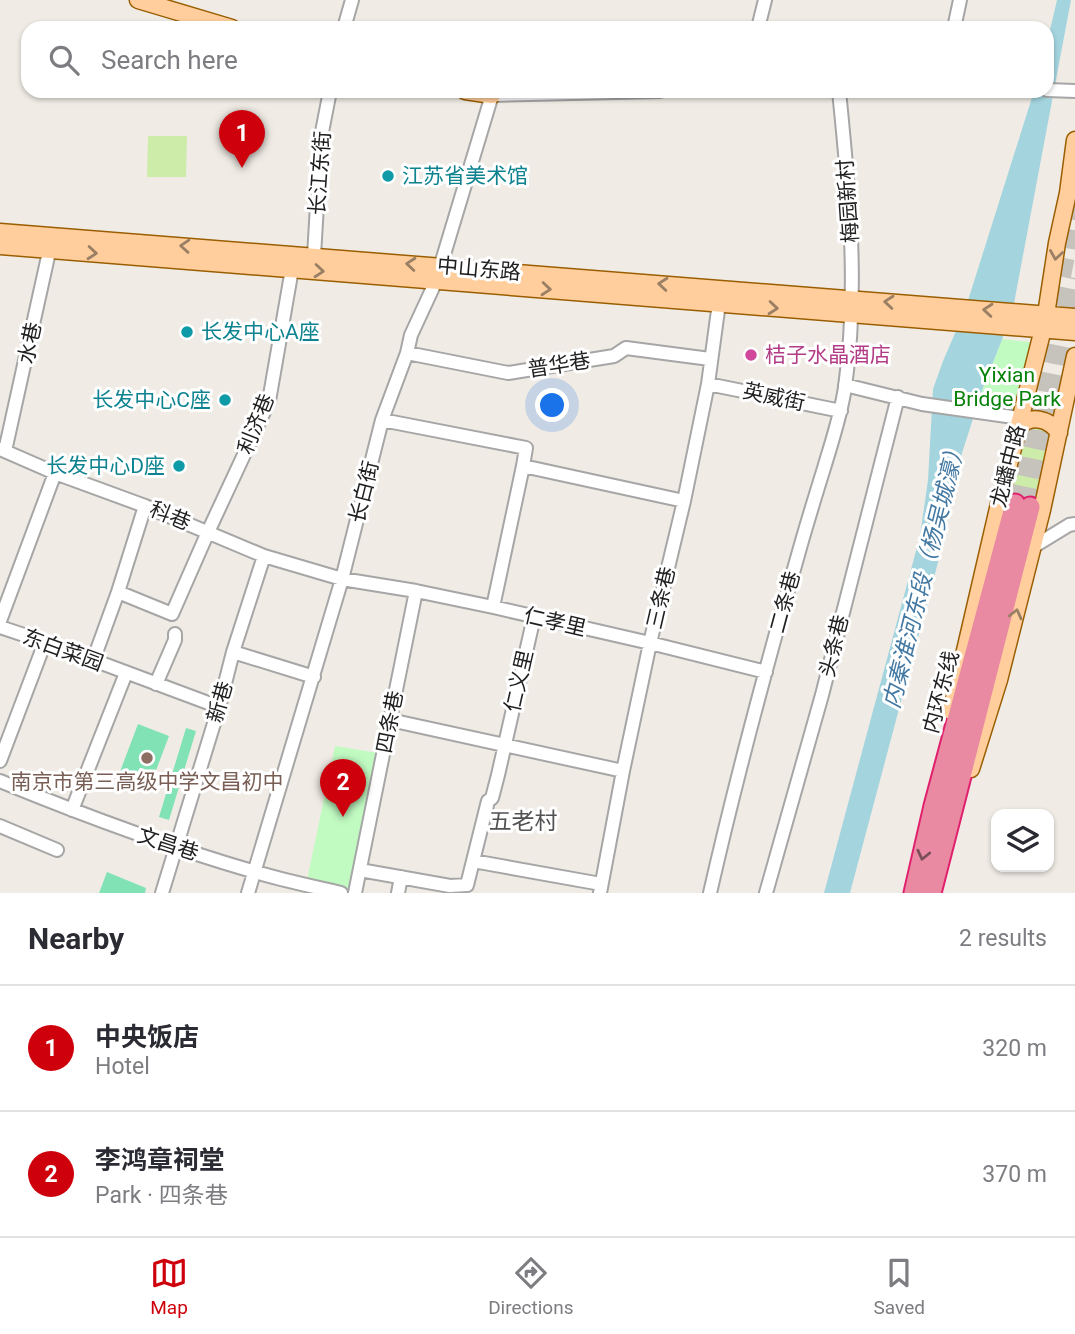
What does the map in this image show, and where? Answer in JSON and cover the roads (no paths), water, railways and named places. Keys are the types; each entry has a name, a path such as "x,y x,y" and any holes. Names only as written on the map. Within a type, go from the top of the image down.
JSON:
{"highway":[{"name":"内环东线","path":"1023,506 948,827 922,892 934,806 1023,506"}],"main road":[{"path":"138,0 208,21"},
{"name":"龙蟠中路","path":"934,806 942,749 960,668 1045,322 1075,140"},
{"path":"1068,193 1069,210 1075,218"},
{"name":"中山东路","path":"0,232 51,243 292,269 438,273 1045,322"},
{"name":"中山东路","path":"0,246 51,243 314,256 438,273 719,303 852,308"},
{"path":"1045,322 1075,317"},
{"path":"1045,322 1075,332"},
{"name":"龙蟠中路","path":"948,827 975,760 999,681 1033,547 1075,356"},
{"path":"1019,423 1037,419 1051,424 1059,433"}],"street":[{"path":"346,21 352,0"},
{"path":"760,21 765,0"},
{"path":"956,21 960,0"},
{"path":"1054,90 1075,91"},
{"name":"长江东街","path":"314,256 321,136 329,98"},
{"name":"长白街","path":"248,893 342,579 383,420 411,335 438,273 491,98"},
{"name":"梅园新村","path":"840,98 851,215 852,308"},
{"name":"水巷","path":"3,450 29,348 51,243"},
{"name":"利济巷","path":"118,593 172,614 269,401 292,269"},
{"name":"三条巷","path":"601,888 650,643 708,384 719,303"},
{"name":"二条巷","path":"710,893 766,672 841,411 852,308"},
{"name":"普华巷","path":"407,353 508,373 614,356 626,348 710,359"},
{"name":"英威街","path":"708,384 841,411"},
{"path":"845,385 922,404 1019,423"},
{"name":"头条巷","path":"766,893 822,695 898,397"},
{"path":"383,420 526,447 493,607"},
{"name":"科巷","path":"3,450 264,556 342,579"},
{"path":"523,466 684,500"},
{"path":"0,621 55,473"},
{"path":"93,661 145,506"},
{"path":"1033,547 1075,524"},
{"name":"新巷","path":"162,893 264,556"},
{"name":"仁孝里","path":"342,579 493,607 766,672"},
{"name":"四条巷","path":"355,893 416,591"},
{"name":"仁义里","path":"401,877 450,886 467,885 488,801 494,791 534,617"},
{"name":"东白菜园","path":"0,627 219,707"},
{"path":"156,684 176,634"},
{"path":"0,761 45,642"},
{"path":"233,652 314,677"},
{"name":"东白菜园","path":"72,810 126,673"},
{"path":"390,720 623,771"},
{"name":"文昌巷","path":"0,781 176,847 254,872 341,893"},
{"path":"0,826 57,850"},
{"path":"473,861 601,888"},
{"path":"360,870 401,877 398,893"}],"water":[{"path":"1057,0 1071,0 1054,90 1054,21"},
{"name":"内秦淮河东段（杨吴城濠）","path":"1032,98 1053,98 1012,314 983,388 962,453 940,555 850,893 824,893 920,536 928,480 933,389 965,310"}],"tunnel":[{"path":"1015,504 1067,249 1075,194"},
{"path":"1030,507 1075,278"}],"place":[{"name":"中央饭店","path":"242,168"},
{"name":"江苏省美术馆","path":"388,176"},
{"name":"长发中心A座","path":"187,332"},
{"name":"桔子水晶酒店","path":"751,355"},
{"name":"长发中心C座","path":"225,400"},
{"name":"长发中心D座","path":"179,466"},
{"name":"南京市第三高级中学文昌初中","path":"147,758"},
{"name":"李鸿章祠堂","path":"343,817"}],"district":[{"name":"五老村","path":"523,821"}],"park label":[{"name":"Yixian Bridge Park","path":"1007,387"}]}
